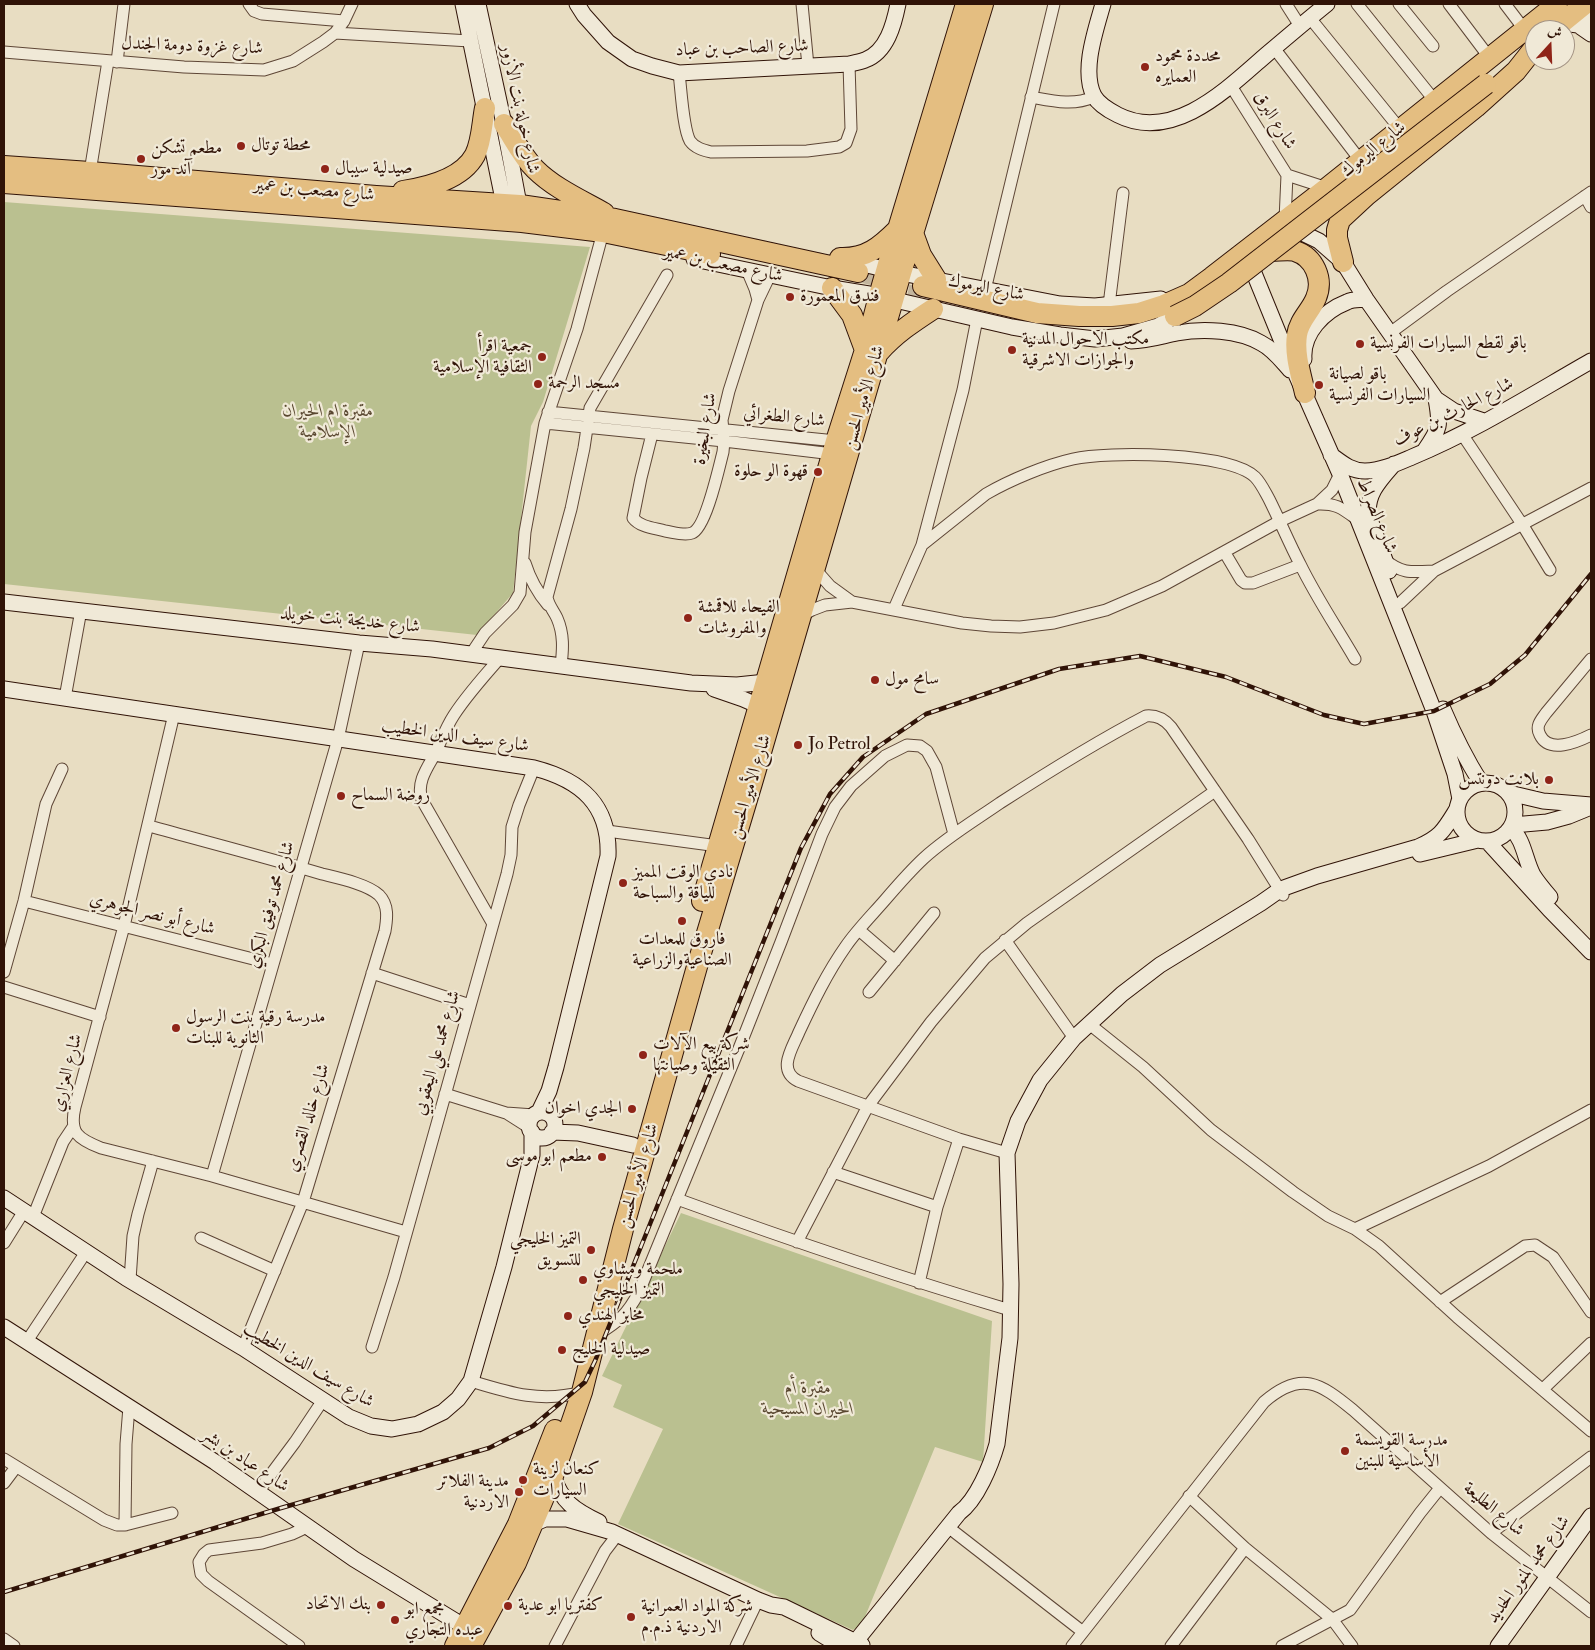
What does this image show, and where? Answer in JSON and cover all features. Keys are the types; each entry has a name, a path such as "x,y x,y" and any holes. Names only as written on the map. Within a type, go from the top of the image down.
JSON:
{"highway":[{"name":"شارع الأمير الحسن","path":"468,1637 574,1394 597,1335 621,1238 698,962 815,569 871,352 868,285 917,287 906,231 966,4"},
{"name":"شارع الأمير الحسن","path":"906,231 982,4"},
{"name":"شارع اليرموك","path":"1557,19 1585,4"},
{"name":"شارع اليرموك","path":"917,287 1037,314 1112,316 1139,313 1164,305 1189,294 1284,222 1489,57 1525,42"},
{"name":"شارع اليرموك","path":"917,287 1040,322 1069,327 1126,331 1175,316 1195,306 1272,251 1486,84 1525,46"},
{"path":"1343,262 1337,238 1340,220 1367,195 1476,107 1516,71 1525,52"},
{"path":"376,196 427,187 455,175 467,166 475,155 480,141 485,108"},
{"path":"504,124 536,170 614,227"},
{"name":"شارع مصعب بن عمير","path":"4,166 376,196 513,213 614,227 868,285"},
{"name":"شارع مصعب بن عمير","path":"4,183 513,213"},
{"path":"832,288 852,315 862,338 871,352 909,324 917,287 921,255 906,231 889,238 869,252 854,259 840,258"},
{"path":"1272,251 1293,250 1308,258 1317,271 1319,286 1316,298 1304,317 1296,335 1296,351 1304,392"},
{"name":"شارع الأمير الحسن","path":"455,1646 468,1637 516,1563 553,1476 633,1145 718,846 835,448 871,352"}],"street":[{"path":"90,172 124,4"},
{"path":"249,4 254,11 262,14 344,21"},
{"name":"شارع غزوة دومة الجندل","path":"4,52 113,62 264,70 293,61 323,42 344,21 352,4"},
{"name":"شارع خولة بنت الأزور","path":"463,4 485,108 513,213"},
{"name":"شارع خولة بنت الأزور","path":"478,4 504,124 513,213"},
{"name":"شارع الصاحب بن عباد","path":"577,4 584,15 608,42 632,59 679,73 849,64 866,60 877,53 891,31 898,4"},
{"path":"802,4 808,66"},
{"path":"985,290 1054,4"},
{"path":"1103,4 1091,50 1089,69 1094,97 1108,110 1130,121 1147,123 1166,121 1183,116 1215,98 1327,4"},
{"path":"1286,4 1305,22 1400,129"},
{"path":"1357,4 1436,101"},
{"path":"1399,4 1434,46"},
{"path":"1449,4 1489,57"},
{"path":"1505,4 1525,32"},
{"path":"1590,4 1591,26"},
{"path":"1557,19 1578,26 1591,34"},
{"path":"334,33 470,41"},
{"path":"1274,48 1360,160"},
{"path":"679,73 689,140 696,147 711,152 807,151 839,147 846,143 851,129 849,64"},
{"name":"شارع البرق","path":"1231,86 1287,175 1284,222"},
{"path":"1031,97 1064,102 1077,102 1094,97"},
{"name":"شارع البرق","path":"1287,175 1326,188"},
{"path":"1109,305 1123,193"},
{"path":"1390,333 1447,291 1588,194 1591,207"},
{"path":"1284,222 1319,241 1343,262 1366,299 1436,399 1454,411 1484,421"},
{"name":"شارع مصعب بن عمير","path":"614,227 671,223 840,258 868,285"},
{"path":"471,654 486,633 513,605 521,587 525,532 547,418 614,227"},
{"name":"شارع مصعب بن عمير","path":"614,227 625,242 642,247 832,288 868,285 917,287"},
{"name":"شارع الصراط","path":"1245,251 1340,474 1434,711 1455,774 1458,804"},
{"path":"747,270 758,300"},
{"path":"561,666 562,634 557,618 547,600 547,594 571,510 590,408 667,275"},
{"name":"شارع البخيرة","path":"652,434 633,518 636,522 643,525 682,534 692,533 698,529 706,513 721,461 724,441 722,420 729,391 758,300 770,275"},
{"name":"شارع اليرموك","path":"868,285 985,290 1060,304 1095,306 1155,300 1189,294"},
{"name":"شارع اليرموك","path":"917,287 977,319 1060,335 1095,339 1126,331"},
{"path":"1304,392 1304,353 1306,340 1311,330 1326,315 1340,305 1354,300 1366,299"},
{"path":"894,609 922,545 963,390 977,319"},
{"path":"1095,339 1134,342 1190,331 1220,331 1239,335 1261,342 1276,354 1304,392"},
{"name":"شارع الحارث بن عوف","path":"1331,454 1345,466 1359,470 1367,471 1394,464 1462,434 1591,361"},
{"path":"1424,452 1439,426 1436,399"},
{"name":"شارع الطغرائي","path":"547,418 723,429 835,448"},
{"name":"شارع الطغرائي","path":"588,422 652,434 835,448"},
{"path":"1462,434 1550,570"},
{"path":"922,545 997,487 1075,458 1098,456 1168,456 1227,464 1247,471 1263,488 1300,565 1355,659"},
{"name":"شارع الصراط","path":"1394,464 1376,485 1368,502 1369,517 1400,602 1454,735 1481,783"},
{"path":"801,616 825,605 852,602 962,623 1020,627 1054,623 1106,610 1162,586 1280,521 1318,504 1332,490 1340,474"},
{"path":"1400,602 1434,571 1591,488"},
{"path":"1318,504 1341,507 1358,520"},
{"path":"1224,553 1245,584 1253,583 1300,565"},
{"path":"523,558 540,596 550,606"},
{"path":"1385,560 1402,571 1434,571"},
{"path":"815,569 830,586 852,602"},
{"name":"شارع خديجة بنت خويلد","path":"4,602 471,654 691,683 737,685 766,682"},
{"path":"65,698 81,610"},
{"name":"شارع محمد توفيق البكري","path":"212,1176 338,738 359,643"},
{"path":"494,924 419,793 420,784 454,714 500,658"},
{"path":"1591,659 1546,713 1538,727 1539,734 1544,742 1551,744 1569,743 1591,735"},
{"name":"شارع خديجة بنت خويلد","path":"691,683 732,695 759,706"},
{"name":"شارع سيف الدين الخطيب","path":"4,690 534,768 558,776 586,792 595,804 607,831 608,856 542,1124 471,1381 458,1399 443,1412 418,1424 392,1429 382,1429 360,1422 322,1400 243,1348 130,1280 4,1198"},
{"name":"شارع العزاري","path":"174,714 124,926 74,1113 73,1128 78,1136 101,1148 212,1176 406,1232"},
{"path":"1007,1153 959,1139 798,1081 791,1077 787,1066 794,1045 816,996 846,945 923,859 954,834 1061,763 1146,716 1158,717 1165,721 1215,791 1282,892"},
{"path":"597,1335 621,1319 632,1306 750,1022 822,834 835,807 844,794 862,775 885,756 907,745 920,746 927,751 936,768 954,834"},
{"name":"شارع محمد علي اليعقوبي","path":"372,1347 494,924 509,863 512,826 534,768"},
{"path":"4,972 8,943 24,901 46,804 62,769"},
{"path":"765,1602 784,1607 858,1645 963,1515 964,1509 986,1475 997,1444 1010,1338 1011,1284 1007,1153 1018,1121 1040,1080 1074,1038 1122,994 1160,965 1261,903 1282,892 1316,876 1418,847 1432,841 1444,830 1465,791 1472,786 1481,783 1491,783 1501,786 1514,801 1516,811 1512,827 1505,835 1496,840 1483,841 1400,860 1282,892"},
{"path":"797,1242 868,1106 931,1022 985,958 1027,923 1215,791"},
{"path":"1509,793 1543,802 1591,806"},
{"path":"1458,804 1458,819 1462,828 1469,836 1483,841 1591,952"},
{"path":"1512,827 1547,822 1569,816 1591,806"},
{"name":"شارع خالد القصري","path":"149,826 301,867 361,886 379,895 384,901 387,912 385,931 302,1202 243,1348"},
{"path":"1512,827 1520,839 1533,874 1540,886 1591,939"},
{"path":"607,831 718,846"},
{"name":"شارع أبو نصر الجوهري","path":"24,901 272,964"},
{"path":"869,992 934,913"},
{"path":"859,930 895,961"},
{"path":"1005,940 1074,1038"},
{"path":"372,973 470,1006"},
{"path":"4,987 100,1017"},
{"path":"1088,1024 1143,1067 1211,1130 1293,1192 1328,1216 1355,1229 1379,1246 1440,1302 1591,1431"},
{"path":"445,1094 542,1124 633,1145"},
{"path":"1355,1229 1489,1166 1591,1110"},
{"path":"4,1243 28,1214 63,1142 73,1128"},
{"path":"919,1283 937,1208 959,1139"},
{"path":"130,1280 133,1236 152,1161"},
{"path":"833,1172 937,1208"},
{"path":"677,1199 919,1283 1010,1310"},
{"path":"201,1238 275,1271"},
{"path":"1440,1302 1526,1246 1535,1245 1553,1256 1591,1312"},
{"path":"27,1341 86,1252"},
{"name":"شارع عباد بن بشر","path":"4,1327 215,1462 468,1637"},
{"path":"1543,1389 1591,1343"},
{"path":"471,1381 530,1397 574,1394"},
{"name":"شارع الطليعة","path":"1189,1496 1264,1402 1276,1392 1287,1387 1302,1383 1315,1385 1330,1391 1491,1533 1591,1612"},
{"path":"257,1492 322,1400"},
{"path":"125,1525 126,1444 129,1407"},
{"path":"1491,1533 1591,1457"},
{"path":"4,1459 104,1520 117,1525 125,1525 172,1513"},
{"path":"4,1483 16,1467"},
{"path":"553,1476 560,1494 566,1501 575,1509 605,1525 615,1533"},
{"path":"1282,1646 1350,1610 1440,1488"},
{"path":"1072,1646 1189,1496 1245,1548 1332,1620 1352,1646"},
{"name":"شارع محمد المنور الحديد","path":"1498,1646 1591,1516"},
{"path":"533,1524 545,1519 567,1519 615,1533 765,1602 840,1646"},
{"path":"299,1646 208,1581 200,1574 199,1562 209,1550 262,1543 292,1534 307,1527"},
{"path":"950,1529 1083,1632"},
{"path":"555,1646 615,1533"},
{"path":"1171,1646 1245,1548"},
{"path":"736,1646 765,1602"},
{"path":"4,1639 14,1646"}],"green space":[{"name":"مقبرة ام الحيران الإسلامية","path":"4,202 590,247 543,402 531,426 513,593 477,635 4,584"},
{"name":"مقبرة أم الحيران المسيحية","path":"681,1213 992,1321 983,1462 935,1447 862,1624 853,1630 618,1524 663,1429 613,1407 622,1385 602,1376"}],"tunnel":[{"path":"858,272 901,281"},
{"path":"878,289 921,297"}],"railway":[{"path":"4,1592 281,1508 489,1448 533,1426 585,1382 801,848 830,794 863,757 926,714 1059,669 1140,656 1226,677 1324,715 1364,724 1434,711 1490,684 1525,655 1591,574"}],"place":[{"name":"محددة محمود العمايره","path":"1145,67"},
{"name":"محطة توتال","path":"241,146"},
{"name":"مطعم تشكن آند مور","path":"141,159"},
{"name":"صيدلية سيبال","path":"325,169"},
{"name":"فندق المعمورة","path":"790,297"},
{"name":"باقو لقطع السيارات الفرنسية","path":"1360,344"},
{"name":"مكتب الاحوال المدنية والجوازات الاشرقية","path":"1012,350"},
{"name":"جمعية اقرأ الثقافية الإسلامية","path":"542,357"},
{"name":"مسجد الرحمة","path":"538,384"},
{"name":"باقو لصيانة السيارات الفرنسية","path":"1319,385"},
{"name":"قهوة الو حلوة","path":"818,472"},
{"name":"الفيحاء للاقمشة والمفروشات","path":"688,618"},
{"name":"سامح مول","path":"875,680"},
{"name":"Jo Petrol","path":"798,745"},
{"name":"بلانت دونتس","path":"1549,780"},
{"name":"روضة السماح","path":"341,796"},
{"name":"نادي الوقت المميز للياقة والسباحة","path":"623,883"},
{"name":"فاروق للمعدات الصناعيةوالزراعية","path":"682,921"},
{"name":"مدرسة رقية بنت الرسول الثانوية للبنات","path":"176,1028"},
{"name":"شركة بيع الآلات الثقيلة وصيانتها","path":"643,1055"},
{"name":"الجدي اخوان","path":"632,1109"},
{"name":"مطعم ابو موسى","path":"602,1157"},
{"name":"التميز الخليجي للتسويق","path":"591,1250"},
{"name":"ملحمة ومشاوي التميز الخليجي","path":"583,1280"},
{"name":"مخابز الهندي","path":"568,1316"},
{"name":"صيدلية الخليج","path":"562,1350"},
{"name":"مدرسة القويسمة الأساسية للبنين","path":"1345,1451"},
{"name":"كنعان لزينة السيارات","path":"523,1480"},
{"name":"مدينة الفلاتر الاردنية","path":"519,1492"},
{"name":"بنك الاتحاد","path":"381,1605"},
{"name":"كفتريا ابو عدية","path":"508,1606"},
{"name":"شركة المواد العمرانية الاردنية ذ.م.م","path":"631,1617"},
{"name":"مجمع ابو عبده التجاري","path":"395,1620"}]}
